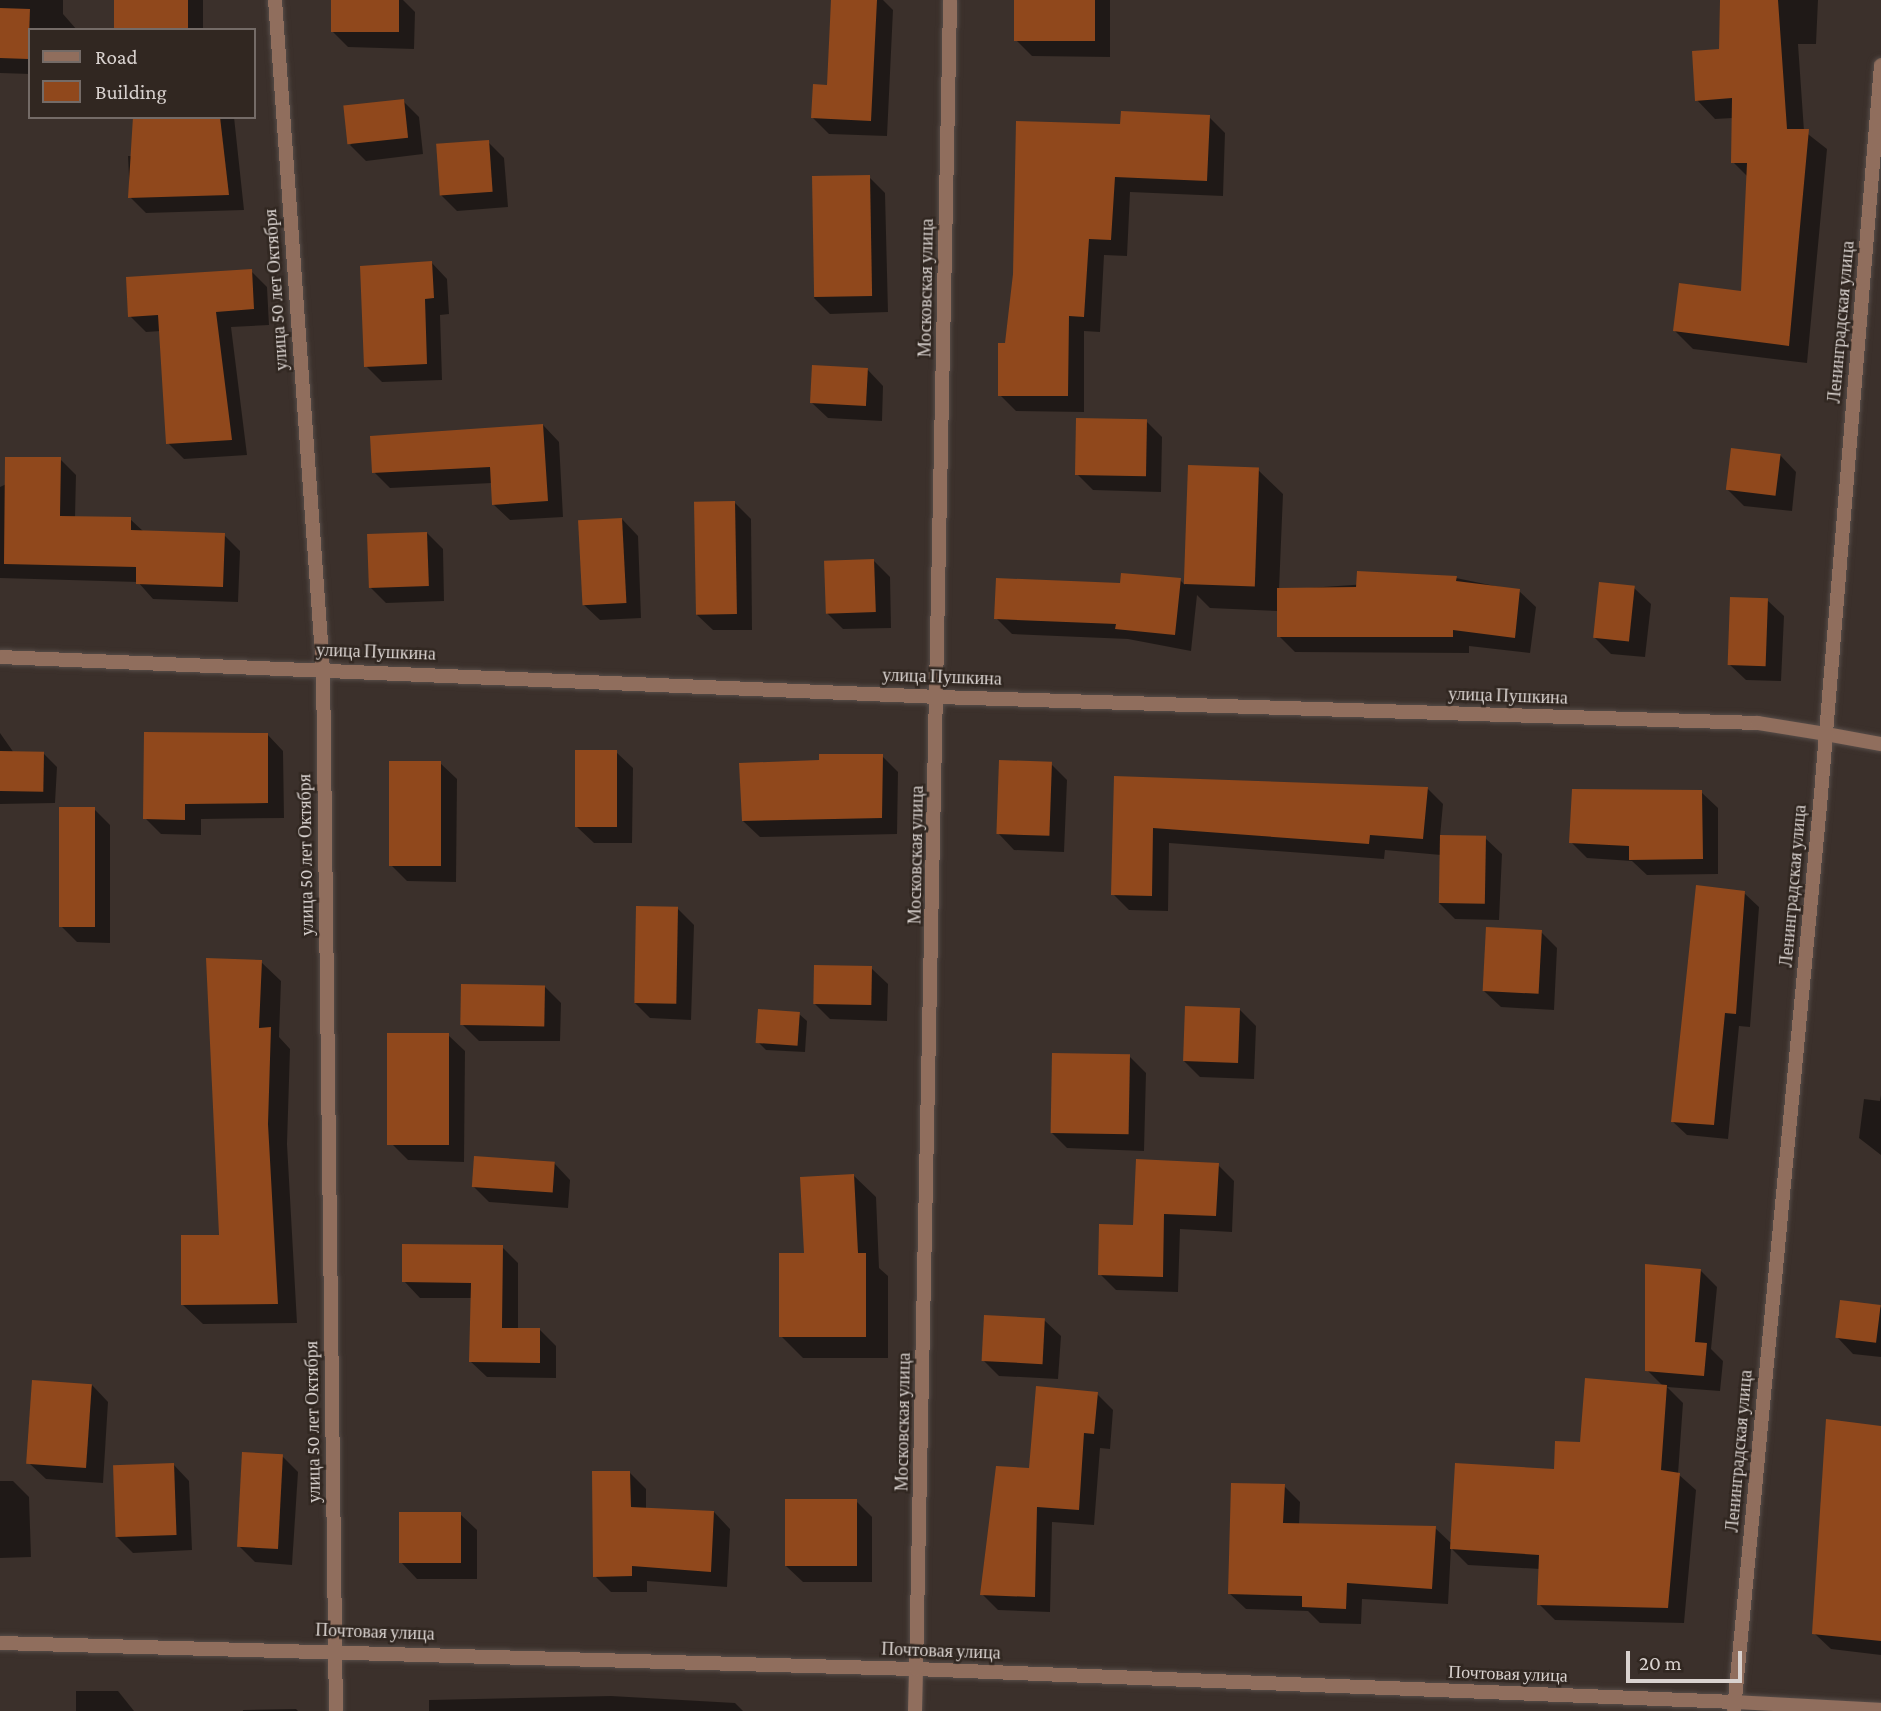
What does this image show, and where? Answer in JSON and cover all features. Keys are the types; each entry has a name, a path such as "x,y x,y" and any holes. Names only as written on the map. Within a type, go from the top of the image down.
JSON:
{"street":[{"name":"улица 50 лет Октября","path":"275,0 323,669 336,1711"},
{"name":"Московская улица","path":"915,1711 939,696 950,0"},
{"name":"Ленинградская улица","path":"1734,1707 1826,734 1881,65"},
{"name":"улица Пушкина","path":"0,657 939,696 1758,723 1881,744"},
{"name":"Почтовая улица","path":"0,1643 335,1649 916,1669 1691,1706 1881,1710"}],"building":[{"path":"114,0 188,0 188,28 114,28"},
{"path":"331,0 399,0 399,32 331,32"},
{"path":"831,0 877,0 871,121 811,118 813,84 827,85"},
{"path":"1014,0 1095,0 1095,41 1014,41"},
{"path":"1720,0 1778,0 1787,129 1809,129 1789,346 1673,331 1679,283 1741,291 1747,163 1731,163 1732,98 1695,101 1692,51 1719,49"},
{"path":"0,8 30,9 28,59 0,58"},
{"path":"404,99 408,138 347,144 343,105"},
{"path":"1121,111 1210,115 1207,181 1115,177 1111,240 1089,239 1084,317 1069,316 1068,396 998,396 998,343 1005,343 1013,274 1016,121 1120,124"},
{"path":"133,119 220,119 229,195 128,198"},
{"path":"489,140 493,192 440,196 436,144"},
{"path":"870,175 872,296 814,297 812,176"},
{"path":"432,261 434,298 425,299 427,364 364,367 360,266"},
{"path":"252,269 254,309 216,312 232,440 166,444 158,315 128,317 126,277"},
{"path":"812,365 868,368 866,406 810,403"},
{"path":"1076,418 1147,419 1146,476 1075,475"},
{"path":"543,424 548,501 492,505 490,467 372,473 370,436"},
{"path":"1731,448 1781,454 1776,496 1726,490"},
{"path":"5,457 61,457 60,516 131,517 131,530 225,533 223,587 136,584 136,567 4,564"},
{"path":"1188,465 1259,467 1255,586 1184,584"},
{"path":"735,501 737,614 696,615 694,502"},
{"path":"622,518 626,603 583,605 578,520"},
{"path":"427,532 429,586 369,588 367,534"},
{"path":"874,559 876,612 826,614 824,561"},
{"path":"1357,571 1457,576 1456,581 1520,589 1515,638 1453,630 1453,637 1277,637 1277,588 1356,587"},
{"path":"1121,573 1181,578 1175,635 1115,629 1116,624 994,619 996,578 1120,583"},
{"path":"1599,582 1635,586 1629,641 1593,638"},
{"path":"1730,597 1768,598 1766,666 1728,665"},
{"path":"144,732 268,733 268,803 185,804 185,820 143,819"},
{"path":"575,750 617,750 617,827 575,827"},
{"path":"0,751 44,752 43,792 0,791"},
{"path":"819,754 883,754 882,818 742,821 739,763 819,760"},
{"path":"999,760 1052,762 1049,836 996,834"},
{"path":"389,761 441,761 441,866 389,866"},
{"path":"1114,776 1428,787 1423,839 1370,835 1369,844 1153,828 1152,896 1111,895"},
{"path":"1572,789 1702,790 1703,859 1629,860 1629,846 1569,843"},
{"path":"59,807 95,807 95,927 59,927"},
{"path":"1440,835 1486,836 1485,904 1439,903"},
{"path":"1696,885 1745,891 1736,1014 1725,1013 1714,1125 1671,1122"},
{"path":"636,906 678,907 676,1004 634,1003"},
{"path":"1486,927 1542,930 1539,994 1483,991"},
{"path":"206,958 262,960 259,1028 271,1027 268,1124 278,1304 181,1305 181,1235 219,1235"},
{"path":"814,965 872,966 871,1005 813,1004"},
{"path":"461,984 545,985 544,1026 460,1025"},
{"path":"1185,1006 1240,1008 1238,1063 1183,1061"},
{"path":"758,1009 800,1012 798,1046 756,1043"},
{"path":"387,1033 449,1033 449,1145 387,1145"},
{"path":"1052,1053 1130,1054 1129,1134 1051,1133"},
{"path":"474,1156 555,1162 553,1193 472,1187"},
{"path":"1136,1159 1219,1163 1216,1216 1164,1214 1163,1277 1098,1275 1099,1224 1133,1225"},
{"path":"854,1174 858,1253 866,1253 866,1337 779,1337 779,1253 804,1253 800,1177"},
{"path":"402,1244 503,1245 502,1328 540,1328 540,1363 469,1362 471,1283 402,1282"},
{"path":"1645,1264 1701,1269 1695,1342 1707,1343 1704,1376 1645,1371"},
{"path":"1840,1300 1881,1305 1876,1343 1835,1338"},
{"path":"984,1315 1045,1318 1043,1364 982,1361"},
{"path":"1585,1378 1667,1385 1661,1470 1680,1473 1668,1608 1537,1605 1539,1555 1450,1549 1455,1463 1554,1469 1555,1441 1580,1442"},
{"path":"32,1380 92,1384 86,1468 26,1464"},
{"path":"1036,1386 1098,1392 1094,1434 1084,1433 1079,1510 1037,1507 1035,1597 980,1595 996,1466 1029,1468"},
{"path":"1826,1419 1881,1426 1881,1641 1812,1634"},
{"path":"242,1452 283,1454 278,1549 237,1547"},
{"path":"174,1463 177,1535 116,1537 113,1465"},
{"path":"592,1471 630,1471 631,1507 714,1511 711,1572 632,1566 632,1576 593,1577"},
{"path":"1231,1483 1285,1484 1283,1523 1436,1526 1432,1589 1347,1583 1346,1609 1302,1607 1302,1596 1228,1594"},
{"path":"785,1499 857,1499 857,1566 785,1566"},
{"path":"399,1512 461,1512 461,1563 399,1563"}]}
